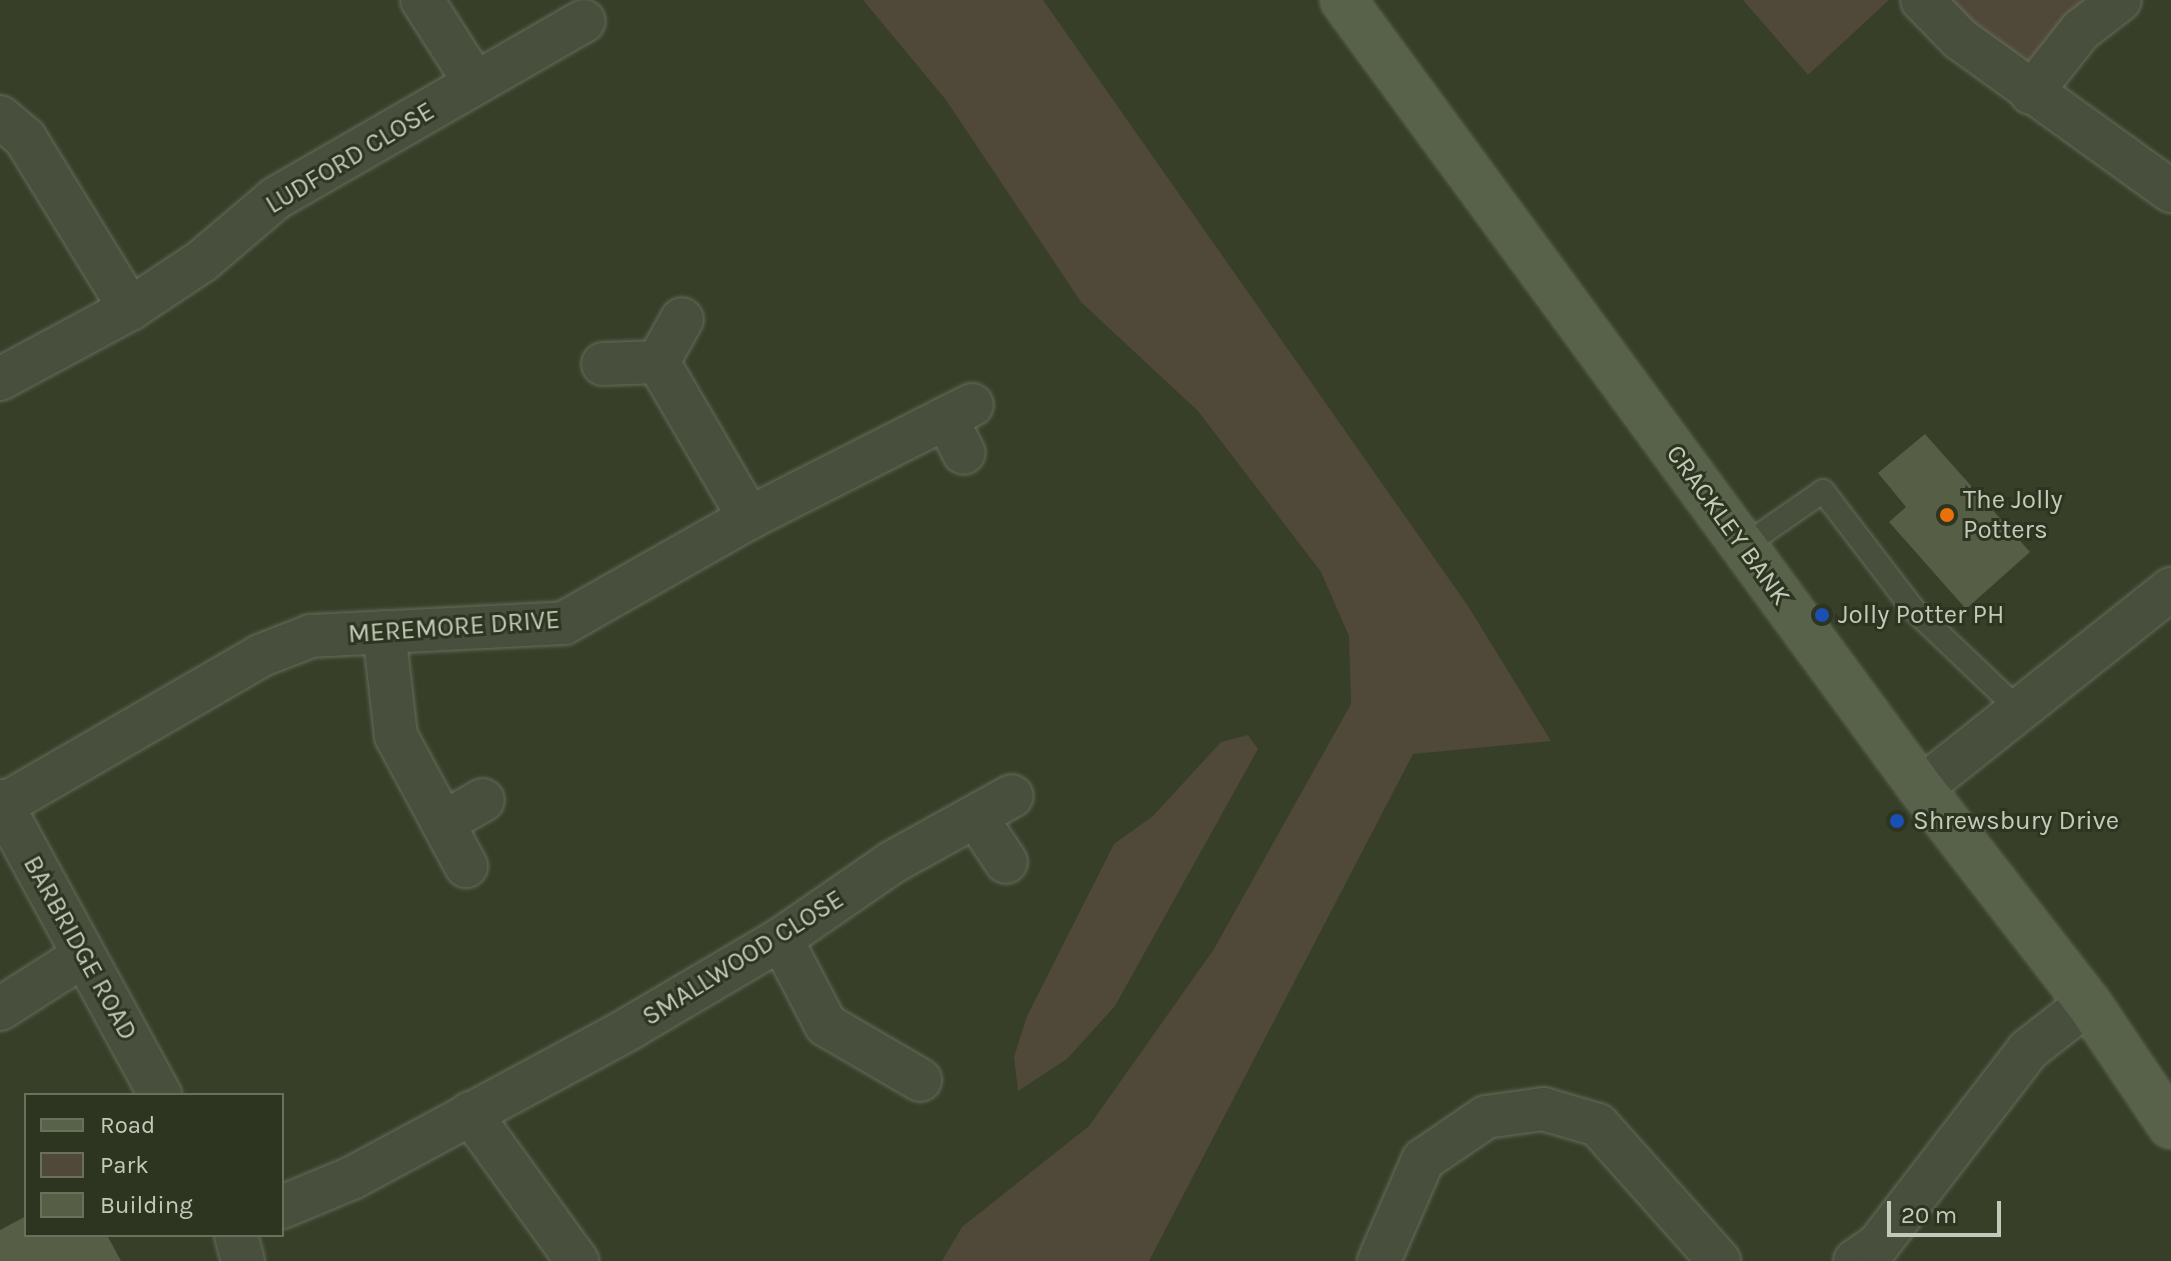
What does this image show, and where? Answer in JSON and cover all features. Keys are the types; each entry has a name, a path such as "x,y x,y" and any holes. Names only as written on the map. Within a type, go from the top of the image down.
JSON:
{"street":[{"path":"422,0 475,83"},
{"name":"CRACKLEY BANK","path":"1343,0 1921,788 2088,1003 2171,1126"},
{"path":"1922,0 1960,39 2171,191"},
{"path":"2031,93 2081,30 2120,0"},
{"name":"LUDFORD CLOSE","path":"0,379 130,309 202,261 276,198 584,21"},
{"path":"0,117 25,138 130,309"},
{"path":"658,362 682,319"},
{"path":"603,364 658,362"},
{"path":"658,362 749,518"},
{"name":"MEREMORE DRIVE","path":"1,803 262,655 311,636 564,623 749,518 961,425"},
{"path":"1921,788 2171,589"},
{"path":"384,632 396,736 466,866"},
{"name":"SMALLWOOD CLOSE","path":"284,1206 352,1178 630,1028 781,939 891,863 1012,796"},
{"path":"443,823 483,800"},
{"name":"BARBRIDGE ROAD","path":"1,803 159,1093"},
{"path":"976,817 1006,862"},
{"path":"781,939 826,1025 920,1080"},
{"path":"0,1009 83,956"},
{"path":"1855,1261 1878,1245 2028,1050 2088,1003"},
{"path":"1379,1261 1423,1160 1486,1117 1543,1109 1598,1125 1719,1261"},
{"path":"470,1113 577,1261"},
{"path":"237,1237 243,1261"}],"lane":[{"path":"1744,546 1823,491 1914,610 2019,710"}],"green space":[{"path":"863,0 1043,0 1468,606 1551,741 1413,754 1149,1261 942,1261 962,1227 1089,1126 1214,949 1351,704 1349,636 1321,572 1198,411 1081,302 946,100"},
{"path":"1743,0 1889,0 1808,75"},
{"path":"1922,0 2120,0 2031,93"},
{"path":"1248,735 1258,749 1115,1006 1067,1059 1018,1091 1014,1057 1027,1016 1114,844 1153,816 1221,742"}],"building":[{"name":"The Jolly Potters","path":"1925,434 2030,552 1966,609 1889,522 1906,507 1878,473"},
{"path":"24,1217 24,1237 108,1237 121,1261 0,1261 0,1230"}],"place":[{"name":"The Jolly Potters","path":"1947,515"},
{"name":"Jolly Potter PH","path":"1822,615"},
{"name":"Shrewsbury Drive","path":"1897,821"}]}
